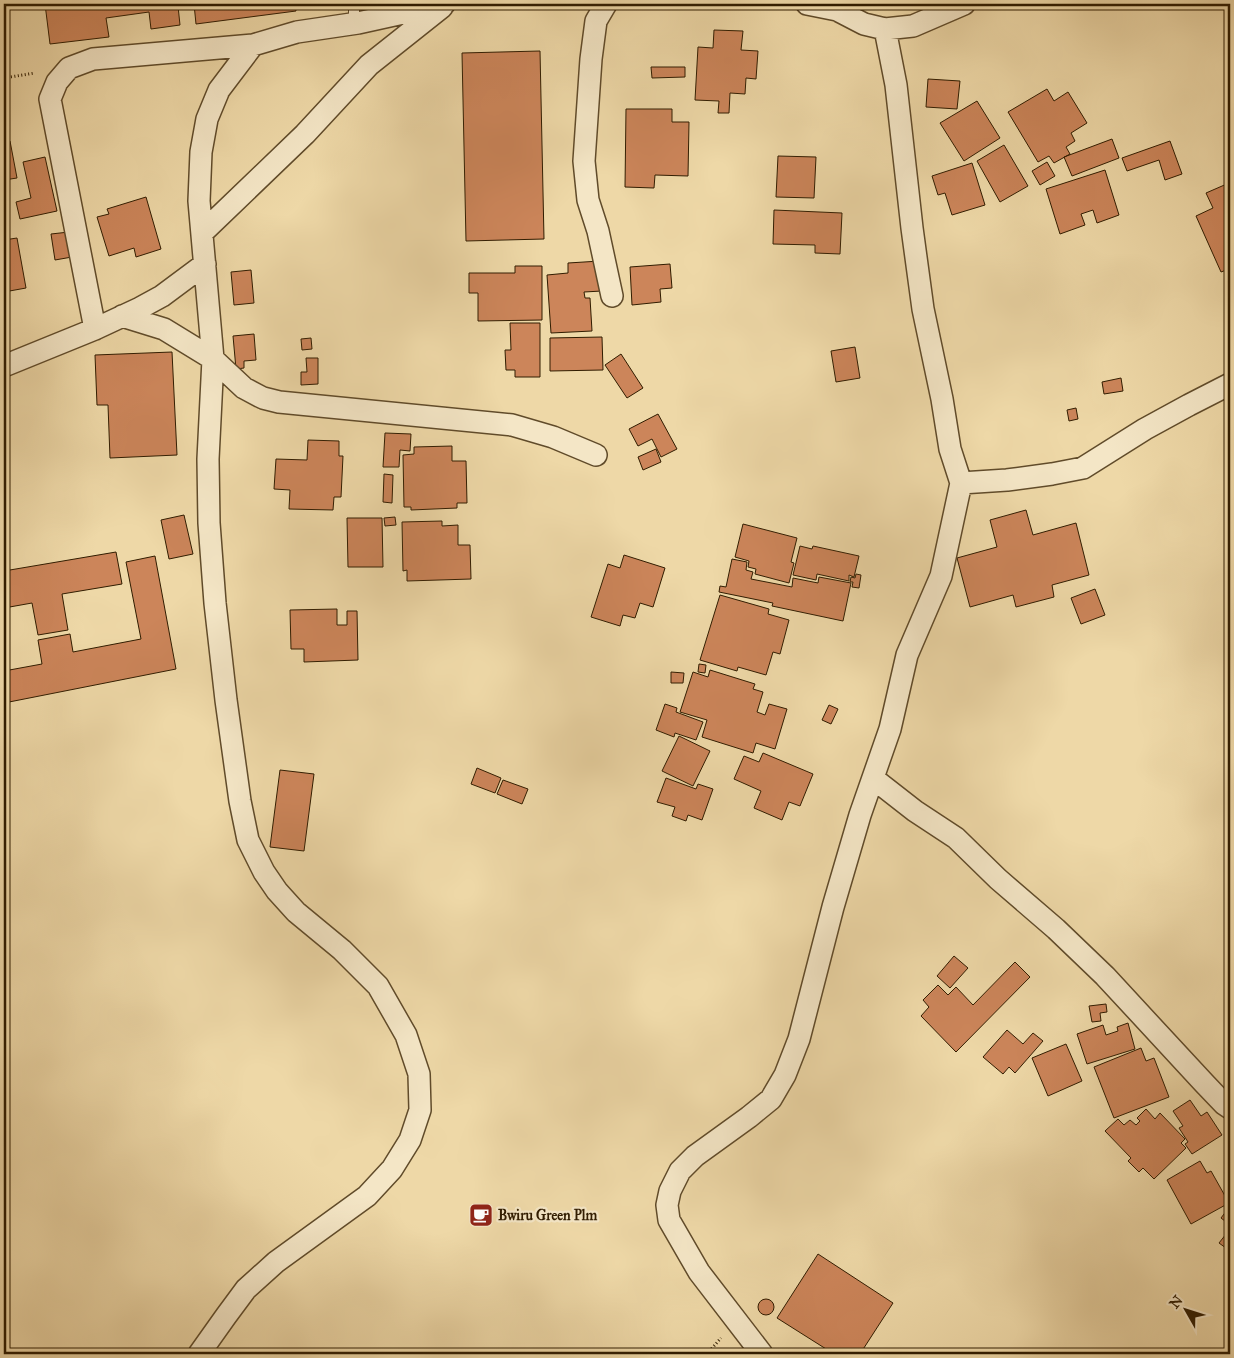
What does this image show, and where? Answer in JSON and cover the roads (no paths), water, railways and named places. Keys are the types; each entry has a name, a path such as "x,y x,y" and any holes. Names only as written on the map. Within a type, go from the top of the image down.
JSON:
{"street":[{"path":"95,329 50,99 57,82 69,68 93,58 253,45 354,14 445,4"},
{"path":"202,232 305,134 369,65 445,4"},
{"path":"606,4 596,21 591,59 584,161 588,200 600,238 612,296"},
{"path":"806,4 837,10 864,24 886,29 913,26 964,4"},
{"path":"762,1354 699,1272 669,1220 667,1204 670,1191 680,1171 694,1156 771,1099 786,1075 799,1039 860,815 890,729 908,655 941,576 961,483 950,449 942,399 923,310 896,85 886,29"},
{"path":"199,1354 246,1289 276,1262 367,1196 392,1169 410,1140 420,1110 419,1074 406,1034 378,986 342,950 296,912 277,891 264,872 248,840 240,801 215,603 209,523 208,459 213,359 199,201 201,152 207,119 219,90 253,45"},
{"path":"4,366 95,329 162,296 205,264"},
{"path":"122,316 164,329 213,359 244,388 263,398 279,402 512,425 553,437 596,455"},
{"path":"961,483 1007,480 1083,468 1153,425 1230,384"},
{"path":"874,779 956,838 998,879 1056,930 1105,976 1224,1104 1230,1108"}],"place":[{"name":"Bwiru Green Plm","path":"481,1215"}]}
